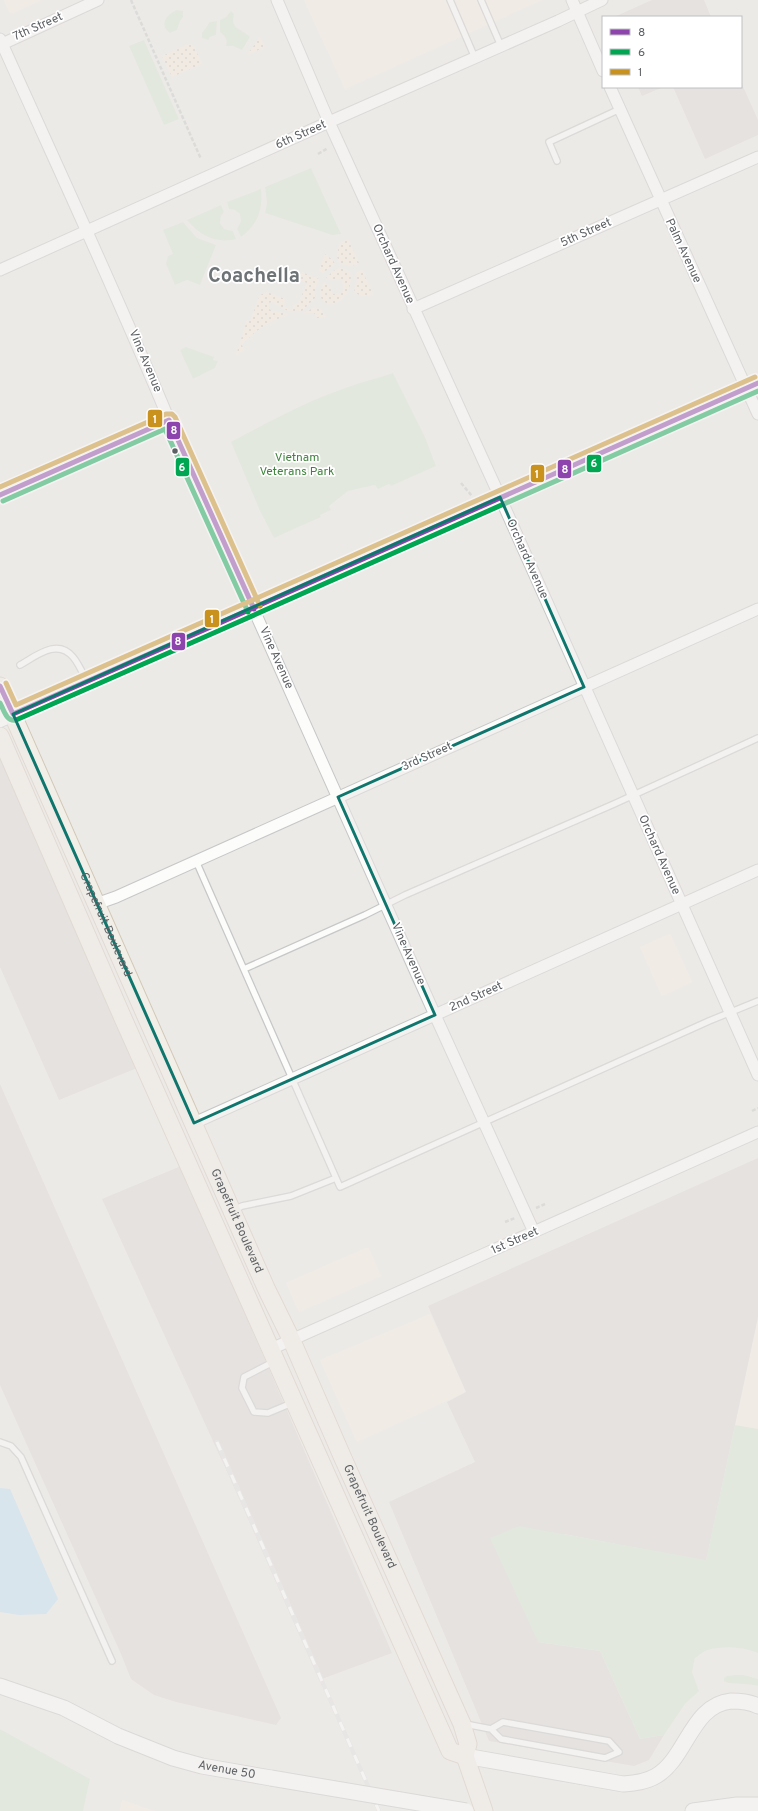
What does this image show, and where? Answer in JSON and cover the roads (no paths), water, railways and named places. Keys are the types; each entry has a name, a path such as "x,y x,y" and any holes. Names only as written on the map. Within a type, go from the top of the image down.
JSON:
{"main road":[{"name":"Grapefruit Boulevard","path":"0,686 6,717 96,904 194,1122 266,1288 292,1341 335,1441 462,1724 468,1744 465,1756 484,1811"},
{"name":"Grapefruit Boulevard","path":"0,736 450,1751 465,1756"},
{"name":"Avenue 50","path":"0,1686 64,1708 118,1736 174,1758 202,1766 466,1811"},
{"path":"465,1756 623,1784 640,1782 656,1776 666,1768 677,1755 700,1718 722,1702 739,1701 758,1706"},
{"path":"693,1811 737,1805 758,1805"}],"street":[{"name":"7th Street","path":"1,42 98,0"},
{"name":"Orchard Avenue","path":"277,0 329,122 500,498 758,1075"},
{"path":"572,0 602,69"},
{"name":"6th Street","path":"0,270 602,0"},
{"name":"Vine Avenue","path":"1,42 86,232 137,340 169,420 435,1015 534,1232"},
{"name":"Palm Avenue","path":"610,88 660,200 752,386 758,414"},
{"name":"5th Street","path":"413,309 758,157"},
{"path":"6,717 254,609 752,386"},
{"path":"0,495 169,420"},
{"name":"3rd Street","path":"96,904 116,897 758,610"},
{"name":"2nd Street","path":"194,1122 758,870"},
{"name":"1st Street","path":"274,1355 292,1341 758,1132"}],"lane":[{"path":"450,0 475,58"},
{"path":"481,0 501,46"},
{"path":"557,161 549,142 620,109"},
{"path":"20,665 49,648 64,650 73,656 87,682"},
{"path":"244,969 386,904 632,796 758,738"},
{"path":"196,861 340,1187 758,1001"},
{"path":"233,1211 242,1206 291,1196 336,1178"},
{"path":"274,1355 244,1377 242,1388 254,1412 268,1414 294,1402"},
{"path":"0,1442 11,1446 21,1457 112,1661"},
{"path":"462,1724 491,1729 501,1739 605,1758 619,1752 609,1741 503,1722 491,1729"}],"water":[{"path":"0,1488 10,1489 58,1599 46,1614 19,1615 0,1612"}],"railway":[{"path":"217,1442 379,1811"}],"district":[{"name":"Coachella","path":"254,277"}],"park label":[{"name":"Vietnam Veterans Park","path":"297,465"}]}
